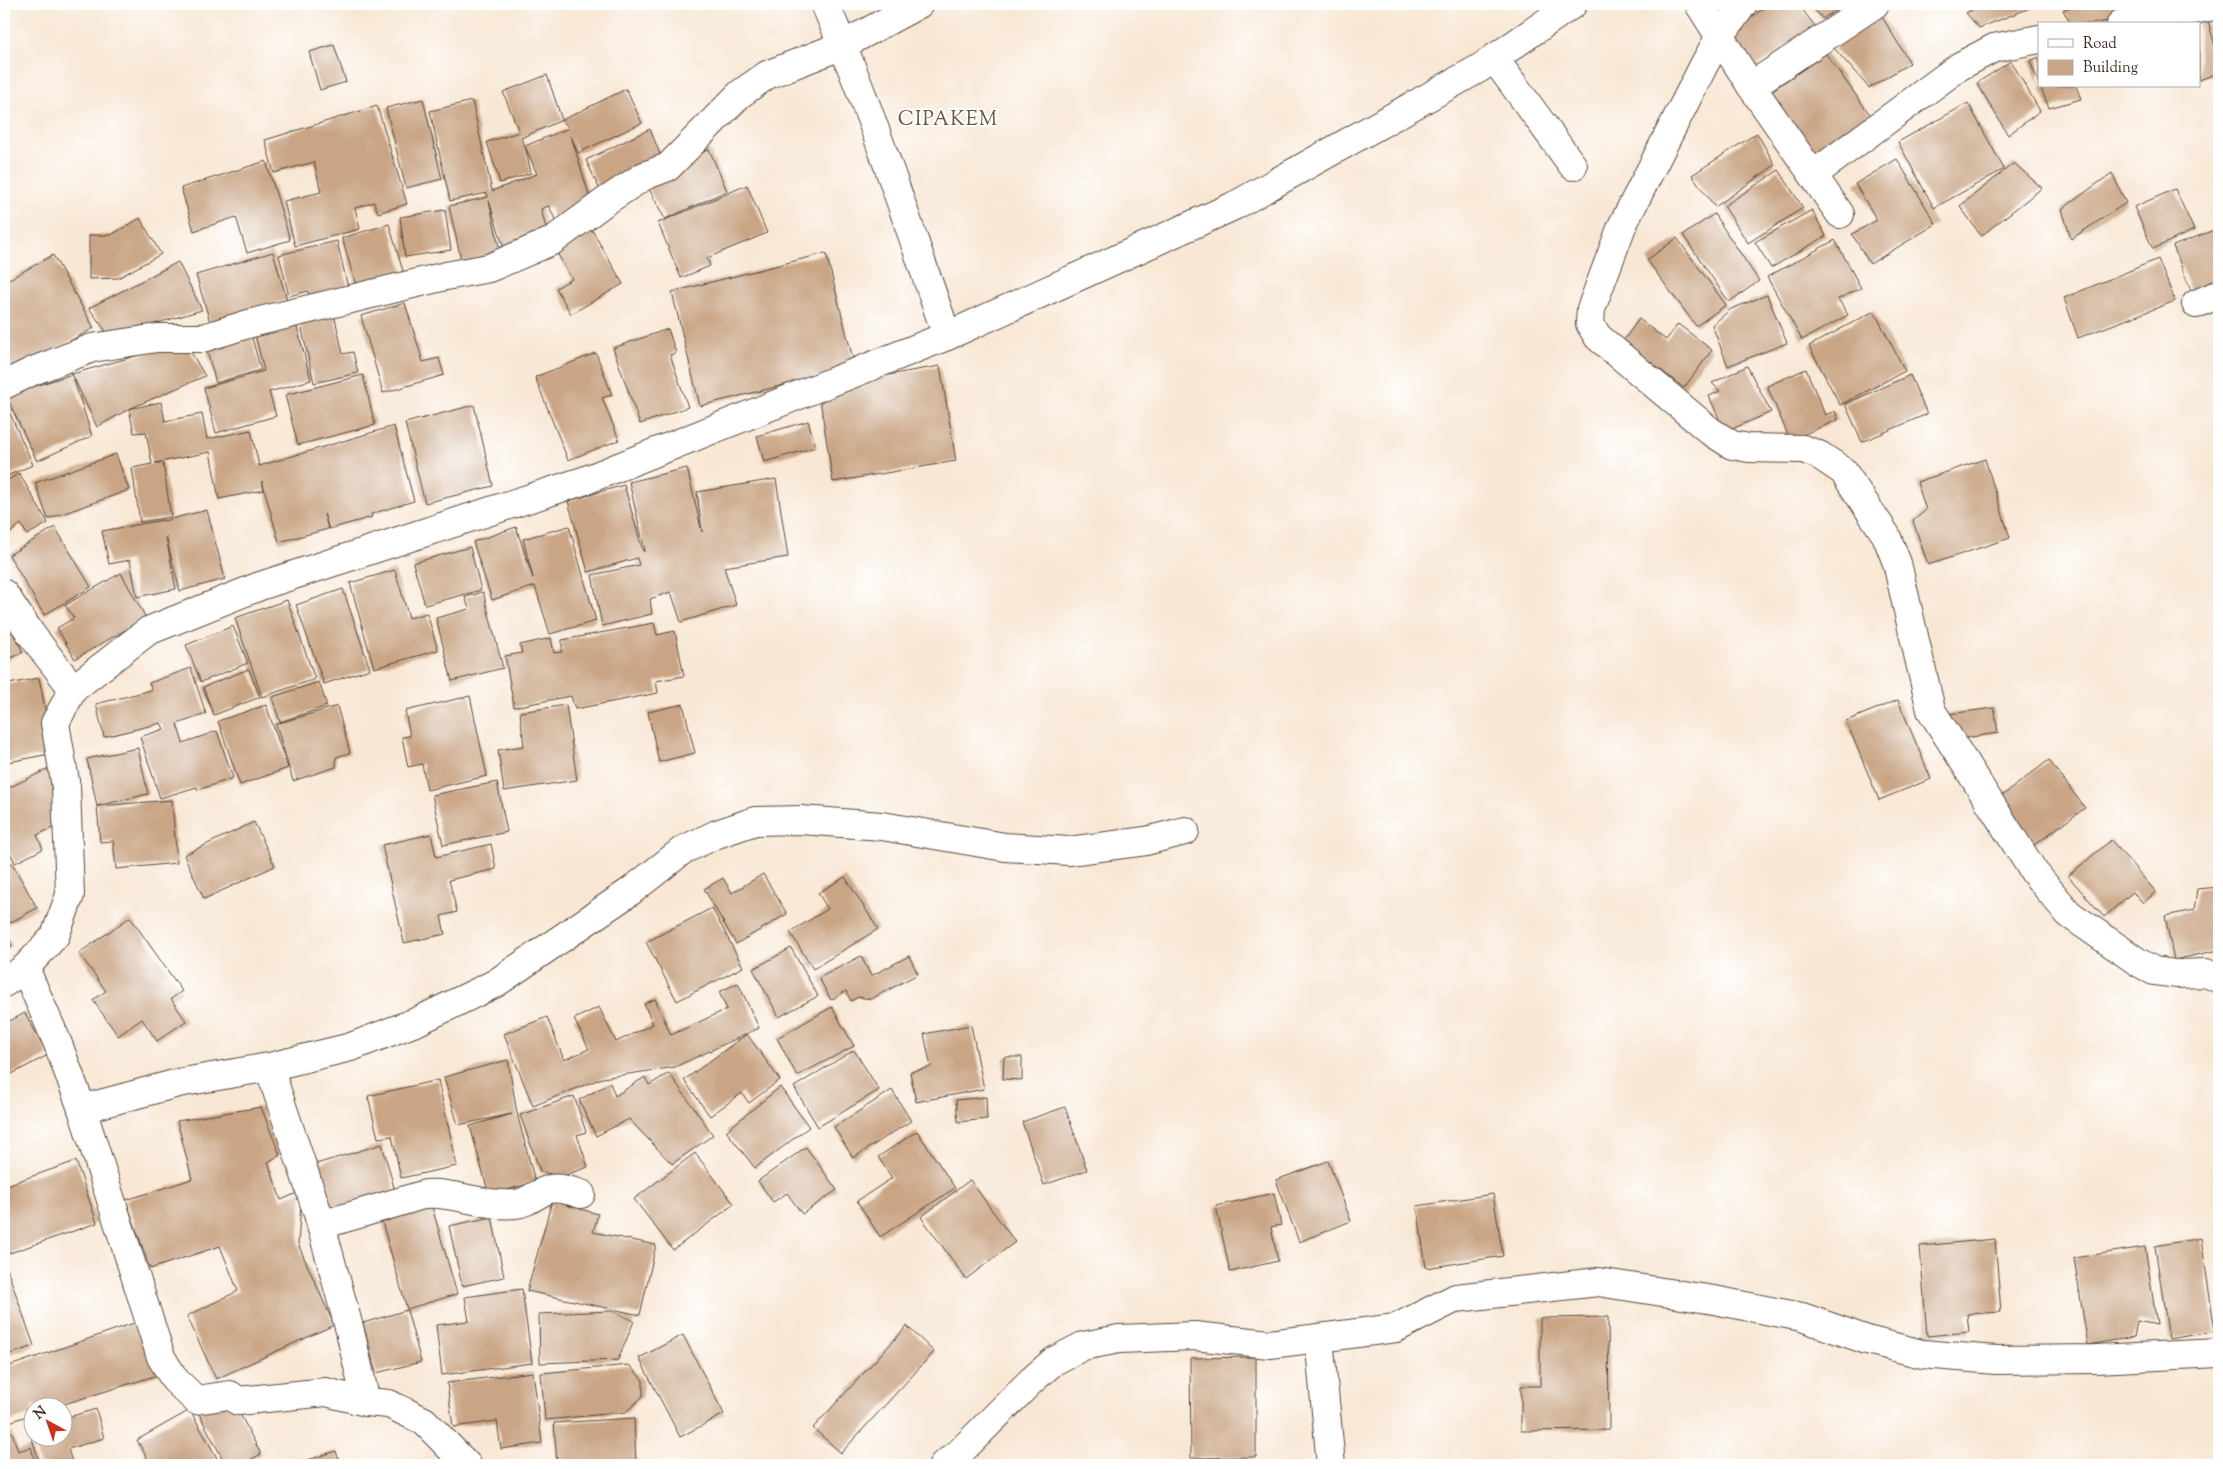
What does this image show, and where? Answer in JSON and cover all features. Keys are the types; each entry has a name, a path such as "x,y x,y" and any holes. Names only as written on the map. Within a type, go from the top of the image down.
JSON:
{"street":[{"path":"825,4 843,45 947,336"},
{"path":"4,385 33,371 92,348 157,338 203,338 248,324 446,276 489,268 552,241 644,176 668,167 740,94 766,75 843,45 919,4"},
{"path":"467,1465 424,1421 390,1404 366,1402 326,1392 238,1401 230,1395 196,1400 175,1380 161,1357 79,1102 58,1044 14,976 55,936 70,896 66,787 55,723 73,689 148,631 260,586 586,480 947,336 1236,205 1480,68 1573,4"},
{"path":"1744,4 1710,21 1622,226 1591,309 1590,324 1598,337 1710,431 1732,445 1750,448 1803,449 1819,455 1843,471 1886,535 1897,563 1931,710 2034,872 2069,914 2138,962 2154,971 2176,974 2206,973 2219,979"},
{"path":"1751,86 1875,4"},
{"path":"2132,22 2219,5"},
{"path":"1710,21 1751,86 1840,214"},
{"path":"1814,174 1960,66 1994,48 2038,39"},
{"path":"1494,58 1573,166"},
{"path":"4,594 31,634 73,689"},
{"path":"79,1102 269,1067 351,1047 418,1021 496,983 624,896 684,850 717,834 755,821 801,820 882,826 1005,847 1069,851 1146,841 1184,831"},
{"path":"269,1067 321,1225 350,1331 366,1402"},
{"path":"321,1225 426,1194 438,1194 483,1202 515,1204 529,1201 548,1189 560,1188 581,1194"},
{"path":"943,1465 958,1454 1031,1380 1054,1361 1083,1346 1119,1340 1194,1336 1270,1344 1319,1338 1396,1328 1456,1298 1598,1282 1802,1317 1866,1340 1922,1354 1996,1360 2096,1359 2219,1354"},
{"path":"1319,1338 1331,1465"}],"building":[{"path":"1769,4 1798,4 1815,26 1752,70 1729,35"},
{"path":"1809,4 1844,4 1823,19"},
{"path":"1983,4 2040,4 1979,28 1966,13"},
{"path":"2077,4 2114,4 2120,19 2102,22 2070,22 2063,10"},
{"path":"1881,15 1910,63 1869,88 1834,48"},
{"path":"2207,17 2219,60 2219,73 2200,80 2200,22 2188,22"},
{"path":"334,45 346,82 320,90 309,52"},
{"path":"1826,54 1874,120 1815,160 1768,93"},
{"path":"2038,57 2038,81 2030,61"},
{"path":"2011,61 2040,111 2008,135 1977,83"},
{"path":"547,75 562,120 521,138 525,146 531,173 500,183 487,142 519,132 503,92"},
{"path":"2041,88 2077,88 2081,99 2049,108"},
{"path":"626,89 642,123 578,153 571,136 590,198 557,224 549,206 541,209 547,232 504,248 489,201 501,255 462,264 449,206 488,197 487,193 450,201 430,111 472,101 492,191 537,174 525,146 569,128 562,120"},
{"path":"423,99 442,179 406,188 386,108"},
{"path":"1968,103 2004,169 1934,208 1898,142"},
{"path":"377,106 407,204 378,213 374,202 355,208 360,229 295,246 284,201 321,192 314,162 274,173 265,140"},
{"path":"650,129 662,159 601,192 586,160"},
{"path":"1757,133 1775,165 1715,207 1692,175"},
{"path":"709,149 727,191 665,219 647,185"},
{"path":"1897,159 1936,224 1870,264 1852,234 1877,220 1855,184"},
{"path":"266,161 290,240 247,253 236,217 194,231 181,188"},
{"path":"2014,163 2042,188 1981,236 1960,206"},
{"path":"1779,170 1803,208 1748,243 1724,206"},
{"path":"2112,173 2126,203 2071,239 2062,209"},
{"path":"747,185 767,233 707,258 710,266 681,278 658,223"},
{"path":"2175,189 2194,230 2153,249 2134,207"},
{"path":"445,210 451,250 405,257 400,217"},
{"path":"1812,210 1826,236 1771,268 1755,242"},
{"path":"1714,214 1759,281 1729,302 1683,235"},
{"path":"140,218 161,254 118,278 89,279 89,235 111,235"},
{"path":"389,224 405,278 358,292 342,238"},
{"path":"589,225 623,284 571,314 556,288 572,279 553,246"},
{"path":"2219,228 2219,282 2192,293 2173,246"},
{"path":"1677,238 1726,305 1696,326 1647,260"},
{"path":"1835,240 1861,288 1838,299 1848,315 1802,340 1767,277"},
{"path":"337,241 349,292 310,302 308,291 289,296 279,255"},
{"path":"273,252 287,300 210,322 196,275"},
{"path":"826,253 855,367 700,406 672,292"},
{"path":"53,255 94,328 4,377 4,282"},
{"path":"2158,259 2175,301 2078,338 2064,298"},
{"path":"178,262 202,310 110,337 89,308"},
{"path":"1767,295 1787,343 1728,366 1712,325 1731,309"},
{"path":"405,303 423,362 439,358 444,375 383,393 361,316"},
{"path":"1874,311 1905,371 1840,405 1809,346"},
{"path":"334,314 343,354 353,352 358,373 314,383 300,321"},
{"path":"1639,319 1666,340 1678,324 1712,350 1684,388 1623,341"},
{"path":"295,320 311,380 269,392 276,416 216,433 204,388 264,371 254,331"},
{"path":"668,329 676,353 670,355 688,407 640,424 613,348"},
{"path":"250,331 261,370 216,383 205,344"},
{"path":"185,342 205,376 129,409 97,427 72,374"},
{"path":"596,353 612,395 602,398 619,440 568,460 535,377"},
{"path":"940,366 956,461 833,482 818,387"},
{"path":"1747,366 1771,412 1725,432 1709,396 1720,391 1712,383"},
{"path":"1806,369 1825,415 1835,411 1838,420 1790,440 1767,386"},
{"path":"72,374 92,436 37,461 6,396"},
{"path":"363,375 375,425 298,445 285,395"},
{"path":"1910,375 1927,414 1862,442 1845,404"},
{"path":"4,400 33,465 4,477"},
{"path":"161,402 165,421 202,414 207,439 251,430 259,466 394,426 414,501 371,514 372,517 329,529 324,514 328,529 279,542 262,481 264,490 219,499 210,452 155,463 163,463 171,517 140,522 132,468 152,464 146,432 134,433 129,409"},
{"path":"474,405 493,486 425,503 405,423"},
{"path":"808,421 816,447 764,462 757,436"},
{"path":"116,454 129,490 48,519 35,483"},
{"path":"1985,459 2010,538 1928,565 1913,521 1926,510 1917,482"},
{"path":"687,468 702,532 697,492 776,479 788,557 724,567 736,605 681,622 671,592 650,599 652,614 602,626 592,575 639,565 637,558 588,572 568,501 624,485 643,551 645,551 629,482"},
{"path":"19,473 48,523 27,535 21,524 4,538 4,483"},
{"path":"207,510 225,579 180,591 166,537 176,589 137,597 130,560 109,564 102,531 163,521"},
{"path":"569,526 596,621 550,634 535,586 492,600 473,542 516,527 533,578 523,539"},
{"path":"55,527 91,587 44,615 9,555"},
{"path":"470,547 481,590 425,605 413,563"},
{"path":"395,570 409,618 427,613 438,650 374,668 350,583"},
{"path":"121,573 146,618 75,659 57,628 74,618 65,605"},
{"path":"343,589 370,669 324,684 296,605"},
{"path":"483,592 503,668 452,681 436,618 469,609 465,597"},
{"path":"287,600 315,679 262,697 235,618"},
{"path":"4,616 23,652 4,662"},
{"path":"654,623 657,635 675,631 684,676 656,681 658,693 575,709 571,696 514,707 505,656 522,653 520,645 551,638 554,653 562,652 562,640"},
{"path":"233,626 248,663 201,682 186,645"},
{"path":"191,668 206,714 177,724 183,743 217,731 233,778 198,790 197,787 160,798 140,737 164,729 161,723 104,737 96,704 152,690 149,683"},
{"path":"249,669 260,697 214,715 203,687"},
{"path":"39,678 54,753 4,763 4,685"},
{"path":"319,682 327,706 280,722 272,697"},
{"path":"470,696 487,776 427,790 422,764 408,767 402,737 410,736 405,711"},
{"path":"1898,700 1931,779 1879,800 1846,721"},
{"path":"683,704 695,753 659,762 648,712"},
{"path":"266,705 288,768 240,785 218,721"},
{"path":"566,705 577,780 504,791 498,750 524,746 520,712"},
{"path":"337,706 350,753 336,757 336,767 293,781 276,724"},
{"path":"1994,708 1998,733 1951,740 1948,714"},
{"path":"138,748 148,794 97,806 87,759"},
{"path":"2049,760 2085,808 2034,845 1999,798"},
{"path":"48,769 62,799 63,823 37,835 43,849 15,863 4,839 4,790"},
{"path":"497,782 507,832 443,845 432,795"},
{"path":"172,800 177,863 116,869 113,841 100,842 97,806"},
{"path":"254,822 275,866 204,899 184,855"},
{"path":"431,834 436,857 491,844 496,869 449,880 457,912 441,916 445,934 404,943 382,845"},
{"path":"2111,840 2156,892 2143,903 2133,892 2104,917 2068,876"},
{"path":"12,863 37,908 4,926 4,867"},
{"path":"763,874 787,914 736,944 704,889 723,878 732,893"},
{"path":"845,877 878,929 813,969 790,932 828,909 818,893"},
{"path":"2219,887 2219,950 2174,960 2165,916 2194,910 2197,889"},
{"path":"712,908 743,967 677,1001 646,942"},
{"path":"130,917 182,991 171,999 186,1021 157,1041 142,1019 118,1036 93,1000 106,991 79,953"},
{"path":"4,931 12,946 4,950"},
{"path":"791,948 818,996 779,1017 753,969"},
{"path":"861,956 871,976 909,956 918,974 871,999 858,997 851,1001 846,991 831,1000 819,978"},
{"path":"738,983 759,1028 675,1067 602,1078 533,1106 504,1034 547,1017 564,1060 589,1049 574,1019 599,1007 616,1042 653,1024 644,1004 655,999 671,1035 727,1009 719,992"},
{"path":"832,1007 854,1046 797,1076 777,1038"},
{"path":"25,1013 48,1055 4,1078 4,1024"},
{"path":"971,1025 984,1089 916,1102 910,1072 931,1067 924,1034"},
{"path":"747,1034 780,1080 749,1103 742,1093 710,1116 684,1080"},
{"path":"854,1050 879,1090 818,1127 794,1087"},
{"path":"1004,1057 1022,1057 1022,1080 1003,1079"},
{"path":"508,1060 517,1113 535,1182 489,1195 470,1126 512,1114 458,1125 444,1077"},
{"path":"669,1073 713,1135 672,1164 629,1119 596,1136 579,1100 610,1083 615,1096 645,1077 649,1085"},
{"path":"438,1080 457,1166 401,1178 392,1136 378,1138 368,1096"},
{"path":"780,1087 809,1127 755,1168 726,1131"},
{"path":"892,1090 911,1121 853,1158 834,1127"},
{"path":"574,1096 586,1132 577,1135 588,1167 560,1177 540,1171 520,1115"},
{"path":"986,1097 987,1119 958,1122 956,1100"},
{"path":"261,1107 280,1155 268,1162 281,1200 302,1191 298,1244 334,1325 216,1379 187,1316 238,1291 220,1246 150,1269 126,1200 192,1179 177,1121"},
{"path":"1065,1107 1087,1170 1044,1185 1022,1122"},
{"path":"917,1131 955,1188 880,1237 857,1201 892,1178 878,1157"},
{"path":"382,1144 395,1191 329,1211 316,1164"},
{"path":"806,1147 837,1190 802,1214 787,1193 773,1202 758,1181"},
{"path":"695,1153 734,1204 673,1250 634,1199"},
{"path":"76,1161 97,1223 4,1255 4,1186"},
{"path":"1328,1161 1351,1221 1299,1242 1276,1180"},
{"path":"970,1180 1015,1242 966,1279 921,1217"},
{"path":"1274,1193 1281,1225 1271,1227 1278,1261 1230,1272 1216,1206"},
{"path":"1493,1194 1503,1256 1426,1268 1417,1206"},
{"path":"552,1201 598,1214 593,1232 656,1245 640,1315 527,1291"},
{"path":"432,1207 457,1294 407,1309 382,1222"},
{"path":"492,1217 504,1277 462,1286 449,1226"},
{"path":"2201,1238 2215,1331 2169,1339 2155,1246"},
{"path":"1995,1239 2001,1312 1967,1314 1969,1332 1927,1336 1920,1246"},
{"path":"2145,1247 2157,1325 2137,1321 2134,1337 2088,1345 2074,1258"},
{"path":"4,1260 34,1346 4,1356"},
{"path":"522,1289 532,1363 442,1375 436,1325 469,1321 465,1297"},
{"path":"407,1310 421,1362 376,1373 363,1323"},
{"path":"612,1311 634,1321 618,1360 540,1363 539,1314"},
{"path":"1608,1317 1609,1430 1521,1431 1521,1386 1540,1386 1540,1318"},
{"path":"140,1321 158,1375 72,1402 72,1396 22,1396 22,1418 4,1424 4,1368"},
{"path":"907,1326 934,1352 841,1453 813,1428"},
{"path":"683,1335 724,1414 680,1437 639,1358"},
{"path":"1256,1357 1256,1457 1191,1458 1190,1358"},
{"path":"629,1365 643,1380 643,1396 626,1412 545,1420 541,1373"},
{"path":"533,1372 542,1443 501,1449 497,1421 453,1427 447,1383"},
{"path":"230,1395 261,1454 241,1465 226,1465 198,1412"},
{"path":"96,1409 104,1438 68,1449 73,1465 40,1465 34,1446 72,1446 72,1416"},
{"path":"190,1410 221,1465 151,1465 137,1440"},
{"path":"634,1418 636,1463 557,1465 554,1423"},
{"path":"12,1432 18,1451 31,1447 36,1465 4,1465 4,1435"},
{"path":"336,1451 340,1465 292,1465"}],"district":[{"name":"CIPAKEM","path":"948,120"}]}
